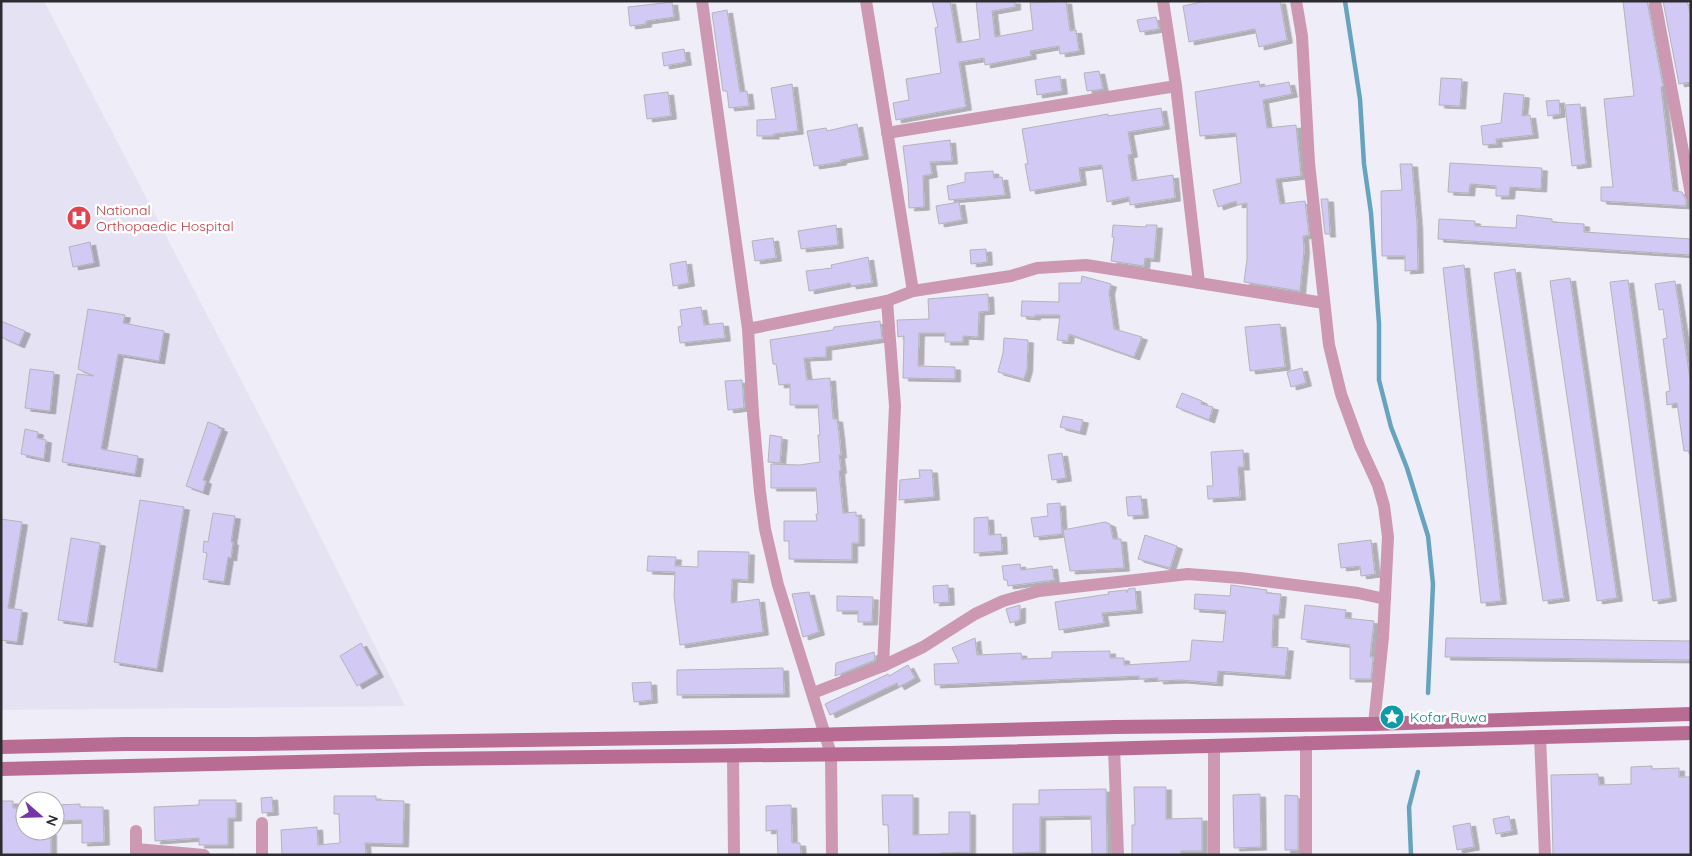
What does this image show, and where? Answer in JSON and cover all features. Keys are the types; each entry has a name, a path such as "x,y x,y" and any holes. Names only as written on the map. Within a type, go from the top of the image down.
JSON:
{"main road":[{"path":"1,747 733,737 1115,727 1374,724 1691,714"},
{"path":"1,769 423,759 949,753 1691,733"}],"street":[{"path":"702,1 748,328 753,414 765,529 778,585 831,754 832,855"},
{"path":"866,1 913,290"},
{"path":"1163,1 1176,86 1199,283"},
{"path":"1296,1 1302,36 1309,163 1329,345 1341,394 1360,446 1378,485 1384,506 1388,537 1383,637 1374,724"},
{"path":"1655,1 1691,194"},
{"path":"888,133 1176,86"},
{"path":"748,328 887,301 913,290 1011,276 1037,268 1086,265 1324,303"},
{"path":"883,666 895,406 887,301"},
{"path":"813,693 883,666 922,647 975,614 1003,601 1039,591 1188,574 1240,578 1358,593 1385,599"},
{"path":"1540,736 1544,855"},
{"path":"1306,742 1306,855"},
{"path":"1214,745 1214,855"},
{"path":"1114,748 1118,855"},
{"path":"732,754 734,855"},
{"path":"262,823 262,855"},
{"path":"136,831 136,852 204,855"}],"shaded area":[{"name":"National Orthopaedic Hospital","path":"1,1 44,1 270,436 405,706 1,710"}],"building":[{"path":"932,1 950,1 957,43 980,39 976,1 1015,1 1015,7 992,11 995,37 1033,30 1030,3 1066,1 1070,31 1076,30 1079,51 1060,54 1059,46 1030,51 1031,56 985,65 984,58 959,62 966,107 896,120 893,103 909,100 906,79 941,73 935,28 938,27"},
{"path":"1206,1 1280,1 1287,40 1259,47 1255,29 1189,42 1183,6"},
{"path":"1623,1 1647,1 1663,86 1661,87 1673,191 1682,192 1686,200 1686,206 1601,201 1601,187 1613,187 1604,99 1634,96"},
{"path":"1663,1 1687,1 1691,17 1691,82 1679,84"},
{"path":"672,2 674,17 646,21 646,24 630,26 628,7"},
{"path":"727,10 740,92 747,91 749,106 729,108 727,91 723,91 712,13"},
{"path":"1156,17 1159,29 1140,32 1137,20"},
{"path":"684,49 686,62 664,66 662,53"},
{"path":"1099,71 1103,89 1087,91 1084,73"},
{"path":"1060,76 1062,91 1037,95 1035,80"},
{"path":"1441,78 1462,79 1460,106 1439,105"},
{"path":"1259,81 1260,87 1289,82 1292,94 1263,100 1267,128 1296,125 1301,176 1276,179 1280,204 1305,201 1309,235 1303,236 1304,250 1300,291 1244,282 1247,259 1247,203 1237,205 1236,201 1218,207 1213,190 1241,183 1236,133 1200,136 1195,92"},
{"path":"792,84 798,131 773,134 774,136 757,136 757,120 776,119 771,88"},
{"path":"668,92 671,116 647,119 644,95"},
{"path":"1504,93 1524,95 1522,116 1530,115 1533,135 1496,139 1497,144 1483,145 1481,126 1501,123"},
{"path":"1559,100 1560,114 1548,116 1546,101"},
{"path":"1580,104 1586,164 1572,166 1565,105"},
{"path":"1161,108 1164,126 1128,132 1132,154 1128,155 1132,181 1173,175 1175,198 1130,205 1129,197 1107,202 1102,165 1079,168 1081,182 1030,191 1025,164 1028,164 1022,129 1108,114 1108,116"},
{"path":"857,124 863,156 814,166 807,131 826,128 827,131"},
{"path":"950,140 952,161 930,162 932,174 923,176 924,207 909,208 903,146"},
{"path":"1450,163 1542,168 1541,189 1510,187 1509,196 1496,196 1496,186 1470,184 1469,193 1448,192"},
{"path":"1400,164 1412,164 1417,224 1418,270 1405,271 1405,256 1382,256 1381,191 1402,190"},
{"path":"993,171 994,178 1002,177 1005,195 949,200 947,186 965,182 965,173"},
{"path":"1321,199 1328,199 1330,234 1325,234"},
{"path":"959,202 962,220 939,224 936,206"},
{"path":"1517,215 1552,219 1552,222 1584,224 1584,232 1691,239 1691,255 1438,239 1439,219 1475,221 1475,226 1516,228"},
{"path":"836,225 838,245 801,249 798,231"},
{"path":"1113,225 1146,227 1146,225 1157,225 1154,259 1145,258 1144,266 1111,261 1114,237 1112,237"},
{"path":"773,238 776,258 755,261 752,241"},
{"path":"90,242 94,263 73,267 69,247"},
{"path":"986,249 987,262 971,264 970,250"},
{"path":"868,257 872,283 851,286 850,283 809,291 806,271 832,268 831,265"},
{"path":"686,261 689,283 673,286 670,264"},
{"path":"1464,265 1501,601 1481,603 1443,268"},
{"path":"1515,269 1564,598 1543,601 1494,273"},
{"path":"1082,276 1111,284 1109,292 1114,329 1142,337 1134,357 1069,334 1068,341 1057,340 1060,315 1021,316 1022,301 1059,302 1059,283 1081,283"},
{"path":"1570,278 1617,598 1597,601 1550,281"},
{"path":"1628,280 1671,598 1653,601 1610,282"},
{"path":"1675,281 1691,385 1691,451 1684,451 1677,403 1667,405 1666,392 1670,391 1663,339 1667,338 1663,309 1659,310 1655,284"},
{"path":"988,294 989,311 979,312 978,337 963,336 963,342 945,342 945,333 919,333 918,366 955,367 955,379 903,378 904,336 898,337 897,320 929,319 928,299"},
{"path":"701,307 704,325 723,323 725,338 680,343 678,327 682,326 680,310"},
{"path":"88,309 125,315 123,323 164,331 159,361 118,354 101,449 138,456 135,474 62,462 77,374 94,376 78,369"},
{"path":"1,321 25,331 19,345 1,337"},
{"path":"880,321 882,339 826,347 826,357 804,358 807,380 830,378 833,419 837,419 839,434 841,470 839,471 843,513 856,512 856,516 859,516 859,543 852,543 852,560 789,559 789,541 784,541 784,521 817,521 816,488 771,488 771,464 799,465 820,462 818,405 790,405 790,384 779,385 776,364 773,364 770,340 833,330 834,327"},
{"path":"1280,324 1285,367 1250,371 1245,327"},
{"path":"1004,338 1028,340 1027,369 1024,379 998,372 1003,353"},
{"path":"1302,368 1306,383 1291,387 1287,372"},
{"path":"30,369 54,372 50,411 25,408"},
{"path":"742,380 744,408 728,410 725,381"},
{"path":"1182,393 1202,401 1201,404 1213,407 1209,420 1176,407"},
{"path":"1063,416 1083,420 1080,432 1060,427"},
{"path":"208,422 222,429 203,480 206,481 203,492 186,486"},
{"path":"25,429 38,432 37,438 46,440 44,459 21,454"},
{"path":"770,435 782,437 780,463 768,462"},
{"path":"1243,450 1244,467 1238,467 1240,497 1208,499 1207,486 1213,486 1211,452"},
{"path":"1062,453 1066,478 1052,480 1048,455"},
{"path":"919,470 932,470 934,497 899,500 900,480 920,478"},
{"path":"1141,496 1143,515 1128,516 1126,497"},
{"path":"140,500 184,507 157,669 114,662"},
{"path":"1060,503 1062,534 1034,537 1031,518 1048,516 1047,504"},
{"path":"213,513 235,516 231,542 233,542 231,558 228,557 224,582 203,579 207,553 203,552 204,541 208,542"},
{"path":"988,517 989,535 1001,534 1002,551 974,553 974,518"},
{"path":"1,519 22,522 8,608 22,610 17,642 1,640"},
{"path":"1105,522 1110,524 1113,539 1121,539 1124,568 1070,571 1063,530"},
{"path":"1145,535 1177,546 1170,568 1138,559"},
{"path":"71,538 100,543 87,624 58,620"},
{"path":"1371,540 1375,574 1361,576 1360,566 1341,568 1338,544"},
{"path":"698,551 749,552 748,580 732,579 731,603 759,599 763,632 680,645 674,596 675,572 647,571 648,556 676,557 675,566 698,567"},
{"path":"1020,564 1021,570 1052,566 1054,580 1008,586 1007,580 1004,580 1002,566"},
{"path":"948,585 949,602 934,603 933,586"},
{"path":"1231,585 1267,590 1266,593 1281,594 1279,615 1273,615 1272,647 1288,648 1285,676 1218,671 1217,683 1181,680 1158,681 1158,678 1139,679 1139,676 935,685 934,664 959,663 952,648 975,638 977,655 1021,653 1023,659 1052,658 1052,652 1110,651 1110,658 1124,658 1124,665 1190,661 1192,640 1223,642 1226,611 1194,609 1195,594 1230,596"},
{"path":"1135,588 1137,610 1102,613 1104,623 1059,630 1055,602 1109,594 1108,592 1126,590 1127,593 1128,589"},
{"path":"809,592 819,632 803,637 792,594"},
{"path":"837,596 873,597 872,622 858,622 858,611 837,611"},
{"path":"1020,605 1020,620 1010,623 1006,609"},
{"path":"1305,605 1346,610 1345,618 1374,621 1370,657 1373,657 1371,679 1350,679 1350,645 1301,639"},
{"path":"1446,638 1691,641 1691,660 1445,657"},
{"path":"361,643 378,674 357,686 340,656"},
{"path":"874,652 875,660 835,676 836,663"},
{"path":"908,665 915,678 899,687 897,683 830,715 825,704 888,674 889,676"},
{"path":"783,668 784,694 677,695 677,670"},
{"path":"651,682 652,700 634,702 632,683"},
{"path":"1652,766 1652,769 1679,768 1679,777 1691,777 1691,855 1553,855 1551,775 1598,774 1599,785 1631,784 1631,767"},
{"path":"1134,787 1166,787 1166,819 1202,818 1202,851 1181,851 1181,855 1132,855 1132,825 1135,825"},
{"path":"1106,789 1107,855 1092,855 1091,816 1040,817 1040,852 1013,853 1013,804 1039,804 1039,790"},
{"path":"1260,794 1261,847 1234,848 1233,795"},
{"path":"882,795 913,795 913,835 949,834 949,812 970,812 970,852 941,853 941,855 889,855 888,825 883,825"},
{"path":"1285,795 1298,796 1298,850 1285,850"},
{"path":"334,796 376,796 376,800 404,801 403,844 365,843 366,855 282,855 281,830 317,827 318,845 340,843 339,814 334,814"},
{"path":"272,797 273,812 262,813 261,798"},
{"path":"199,800 236,800 236,818 228,818 228,845 199,845 199,838 155,841 154,807 199,805"},
{"path":"1,801 13,801 13,808 15,808 15,841 51,841 51,854 2,855"},
{"path":"80,804 80,807 103,807 104,842 82,843 82,820 65,821 65,805"},
{"path":"791,805 792,843 800,843 801,855 778,855 777,830 766,831 766,806"},
{"path":"1509,816 1512,831 1496,834 1493,819"},
{"path":"1470,823 1474,847 1457,850 1453,826"}],"waterway":[{"path":"1345,1 1360,99 1364,164 1371,213 1379,324 1379,380 1391,427 1407,468 1428,536 1433,584 1428,693"},
{"path":"1411,855 1409,807 1418,772"}],"place":[{"name":"National Orthopaedic Hospital","path":"79,218"},
{"name":"Kofar Ruwa","path":"1392,717"}]}
